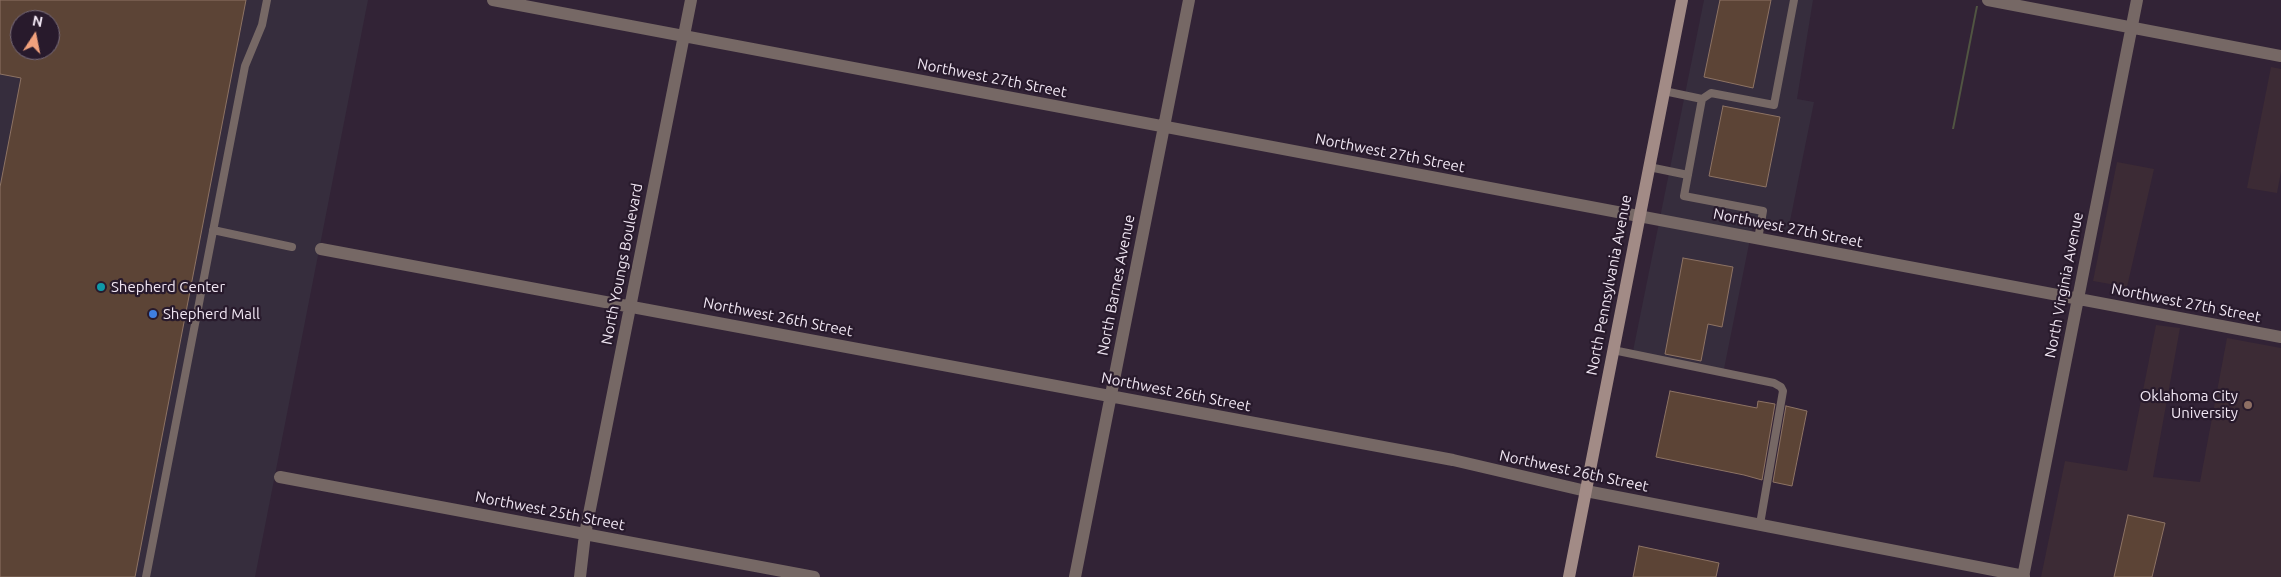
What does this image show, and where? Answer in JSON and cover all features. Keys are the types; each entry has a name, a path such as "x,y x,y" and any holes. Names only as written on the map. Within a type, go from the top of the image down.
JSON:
{"main road":[{"name":"North Pennsylvania Avenue","path":"1569,577 1682,0"}],"street":[{"name":"Northwest 27th Street","path":"493,0 2281,337"},
{"name":"North Youngs Boulevard","path":"580,577 586,534 691,0"},
{"name":"North Barnes Avenue","path":"1075,577 1189,0"},
{"path":"1988,0 2281,56"},
{"name":"North Virginia Avenue","path":"2024,576 2137,0"},
{"name":"Northwest 26th Street","path":"321,248 1453,460 1586,492 2024,576"},
{"name":"Northwest 25th Street","path":"280,477 814,577"}],"lane":[{"path":"146,577 245,66 262,25 266,0"},
{"path":"1664,91 1702,99 1711,93 1774,105 1794,0"},
{"path":"1702,99 1684,196 1763,211 1758,239"},
{"path":"1649,167 1688,175"},
{"path":"213,230 292,247"},
{"path":"1613,350 1774,383 1781,387 1783,392 1782,401 1760,524"}],"shaded area":[{"name":"Shepherd Mall","path":"0,0 368,0 255,577 0,577"},
{"path":"1704,0 1813,0 1797,99 1814,102 1788,231 1753,224 1723,374 1632,356"},
{"path":"2271,67 2281,69 2281,172 2277,193 2247,188"},
{"path":"2117,162 2154,169 2127,287 2093,281"},
{"name":"Oklahoma City University","path":"2156,325 2180,328 2153,477 2200,482 2227,338 2281,348 2281,577 2041,577 2065,461 2127,471"}],"green space":[{"path":"1976,6 1978,6 1954,129 1952,129"}],"building":[{"name":"Shepherd Center","path":"0,0 246,0 135,577 0,577 0,187 21,78 0,74"},
{"path":"1720,0 1771,0 1753,88 1704,77"},
{"path":"1723,106 1780,117 1766,187 1709,176"},
{"path":"1683,258 1733,267 1722,327 1708,324 1701,361 1665,354"},
{"path":"1670,391 1757,408 1758,401 1775,404 1762,480 1656,457"},
{"path":"1786,406 1807,411 1792,486 1773,482"},
{"path":"2128,515 2165,523 2152,577 2114,577"},
{"path":"1639,546 1719,563 1716,577 1633,577"}],"place":[{"name":"Shepherd Center","path":"101,287"},
{"name":"Shepherd Mall","path":"153,314"},
{"name":"Oklahoma City University","path":"2248,405"}]}
